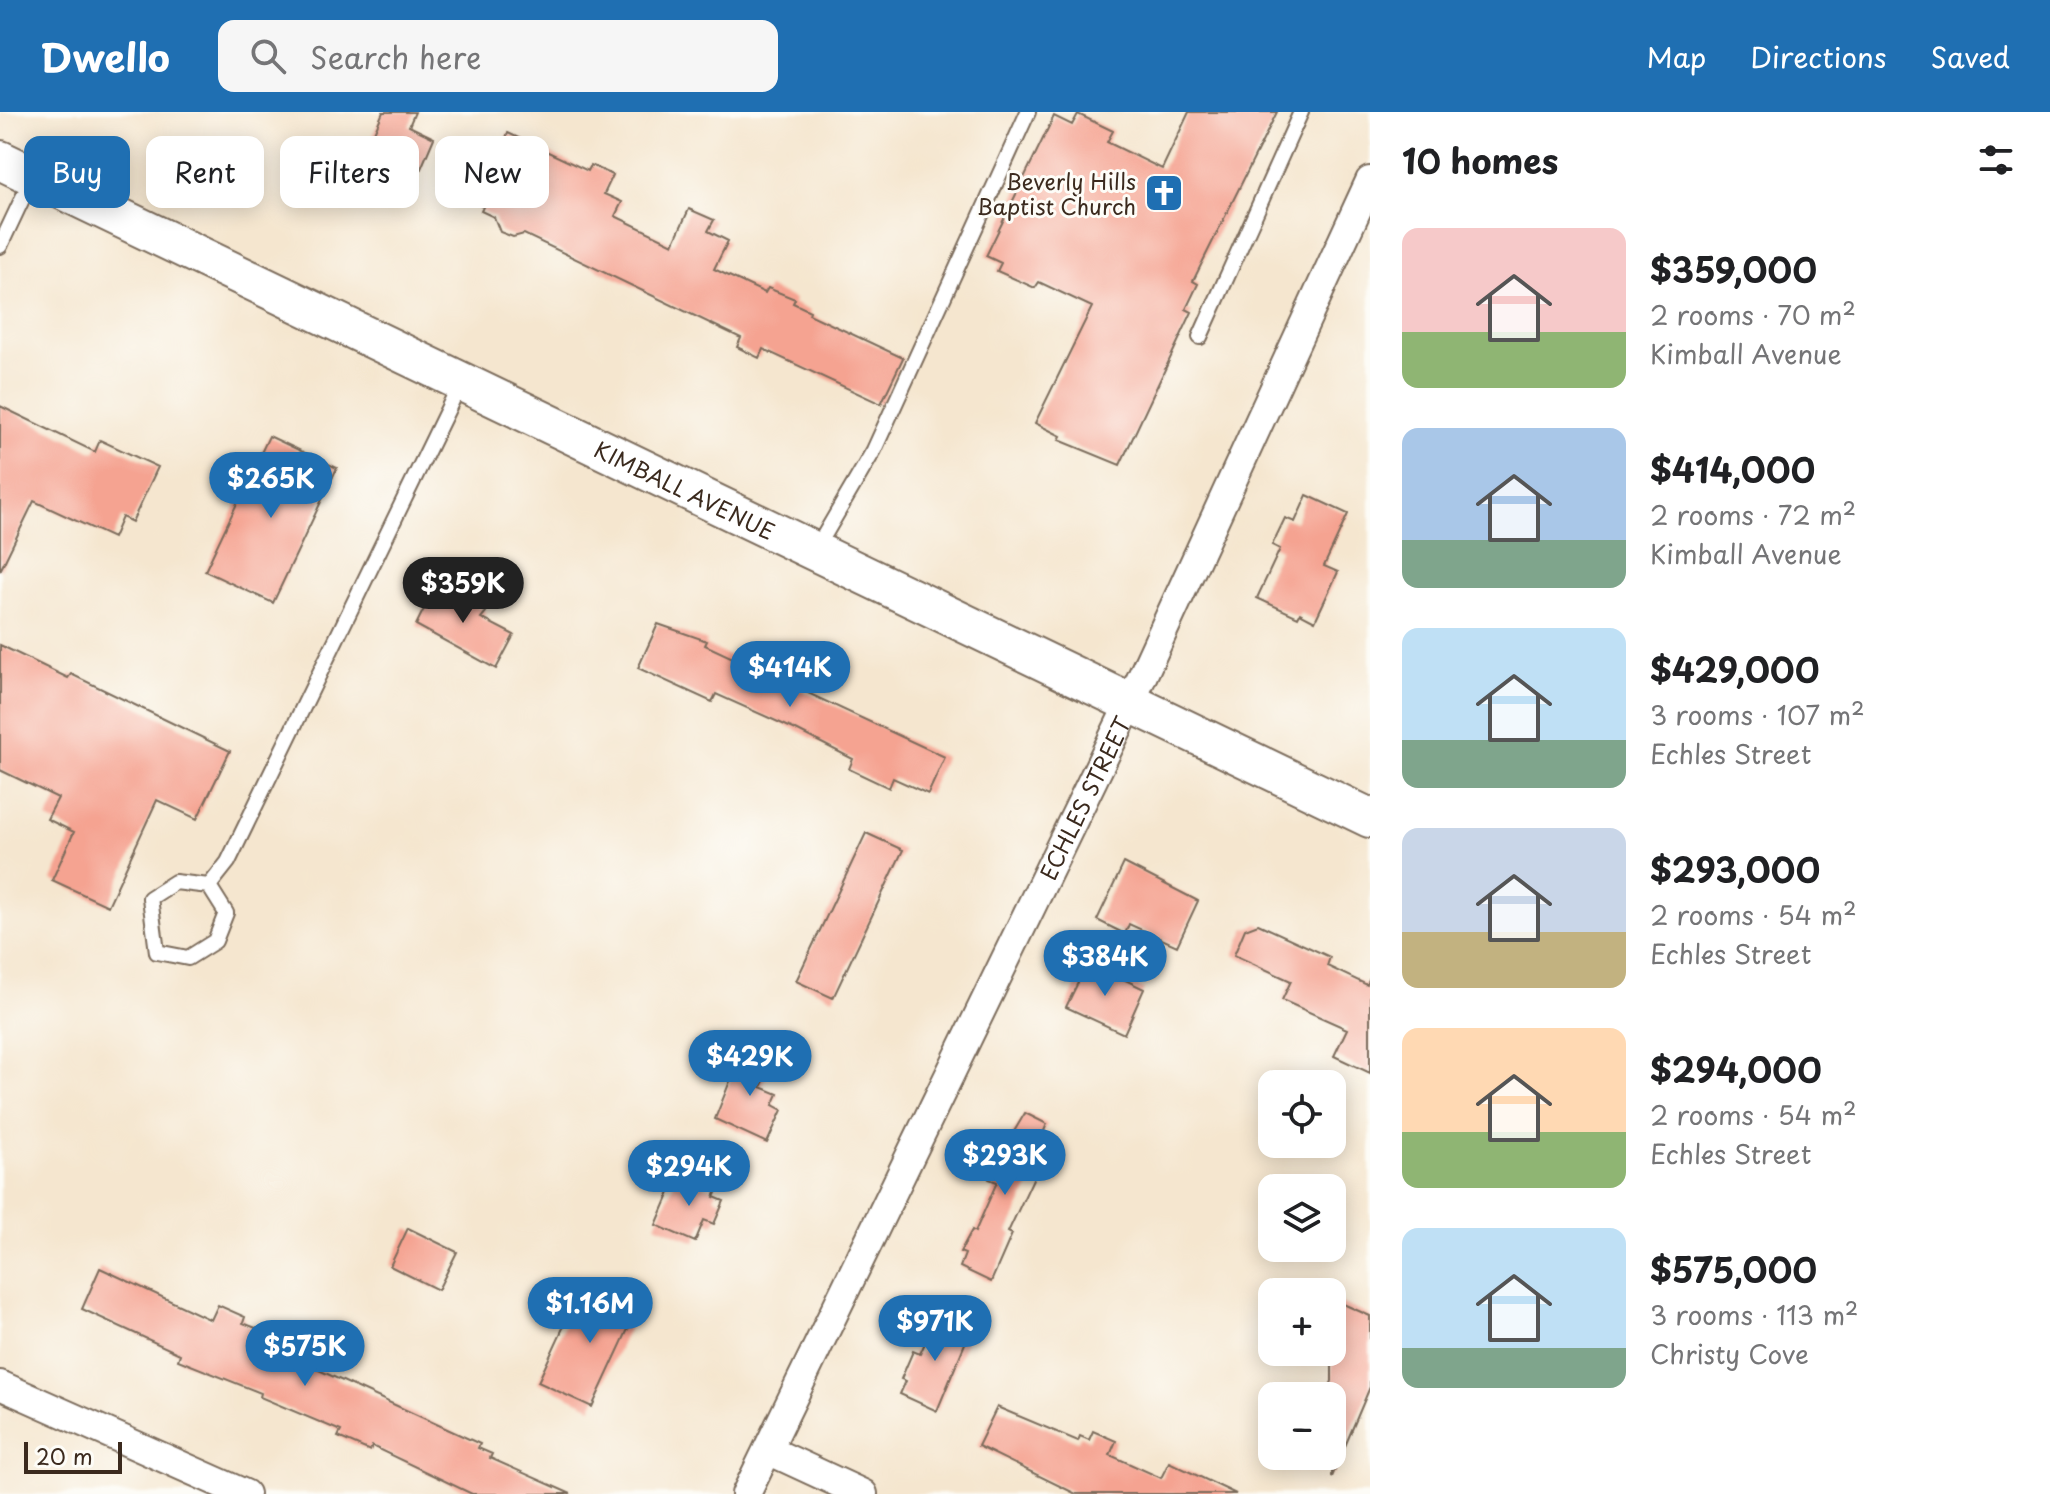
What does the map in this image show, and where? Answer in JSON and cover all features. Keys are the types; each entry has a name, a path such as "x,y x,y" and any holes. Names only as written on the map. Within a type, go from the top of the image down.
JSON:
{"main road":[{"name":"KIMBALL AVENUE","path":"17,168 1370,818"}],"street":[{"name":"ECHLES STREET","path":"746,1494 1130,703 1370,181"},
{"path":"0,1385 245,1494"},
{"path":"768,1450 863,1494"}],"lane":[{"path":"815,552 874,450 1028,112"},
{"path":"1200,337 1301,112"},
{"path":"0,246 17,168"},
{"path":"209,886 228,862 461,382"},
{"path":"175,882 209,886 226,913 215,941 188,958 157,952 150,898 175,882"}],"building":[{"path":"383,112 415,112 409,126 434,138 420,171 419,136 373,135"},
{"path":"1189,112 1277,112 1193,281 1198,284 1186,309 1192,312 1120,465 1059,440 1061,436 1035,423 1092,307 1039,282 1035,288 997,271 1001,263 986,256 1054,116 1072,125 1078,114 1113,131 1107,142 1162,169"},
{"path":"549,152 588,171 591,165 613,175 604,194 622,202 615,216 673,244 689,209 714,220 708,231 728,241 714,269 765,293 768,288 795,299 793,303 810,311 809,314 903,358 881,404 763,349 759,358 737,347 741,338 524,234 513,237 500,232 494,217 481,211 482,208 549,208"},
{"path":"0,406 95,452 100,440 158,467 132,522 122,517 113,538 34,501 0,571"},
{"path":"269,436 337,468 273,603 205,571"},
{"path":"1307,495 1348,514 1324,566 1338,572 1315,621 1300,613 1298,617 1257,598 1280,549 1272,545 1285,518 1295,522"},
{"path":"439,578 470,593 466,601 486,612 481,618 514,635 496,669 416,625"},
{"path":"658,624 707,641 705,645 945,757 928,794 893,778 889,788 849,769 853,759 796,730 716,694 712,702 638,668"},
{"path":"0,645 68,678 71,674 230,751 197,819 157,800 108,906 52,880 74,832 47,819 58,798 0,770"},
{"path":"866,833 903,850 833,998 796,981"},
{"path":"1124,863 1198,901 1177,946 1129,924 1125,934 1097,920"},
{"path":"1258,924 1330,957 1327,966 1367,985 1370,978 1370,1073 1334,1056 1347,1029 1282,1000 1291,981 1234,955 1245,929"},
{"path":"1088,962 1144,989 1124,1034 1066,1007"},
{"path":"744,1046 774,1060 761,1087 778,1094 773,1105 782,1110 767,1143 715,1119"},
{"path":"1025,1113 1047,1124 1038,1145 1047,1149 1008,1232 1012,1234 991,1282 960,1267 965,1254 960,1252 972,1230 975,1232 997,1182 989,1179 995,1166 990,1163 1000,1142 1006,1145"},
{"path":"678,1174 717,1191 714,1197 724,1201 714,1224 704,1220 695,1242 656,1225"},
{"path":"408,1228 457,1252 438,1290 390,1266"},
{"path":"100,1268 211,1320 218,1305 245,1317 243,1323 256,1328 251,1339 480,1444 478,1448 492,1454 490,1458 571,1494 472,1494 372,1446 370,1451 338,1437 341,1431 260,1397 261,1393 178,1360 180,1354 82,1309"},
{"path":"606,1282 642,1299 592,1407 538,1382 574,1304 592,1312"},
{"path":"1346,1305 1370,1316 1370,1387 1346,1444 1346,1382 1332,1381 1332,1366 1346,1366"},
{"path":"938,1314 971,1329 937,1411 900,1394 906,1381 901,1379 913,1351 920,1354"},
{"path":"997,1407 1078,1441 1080,1436 1089,1440 1093,1431 1116,1441 1110,1455 1161,1478 1169,1462 1236,1494 1076,1494 978,1446"}],"place":[{"name":"Beverly Hills Baptist Church","path":"1164,193"}]}
